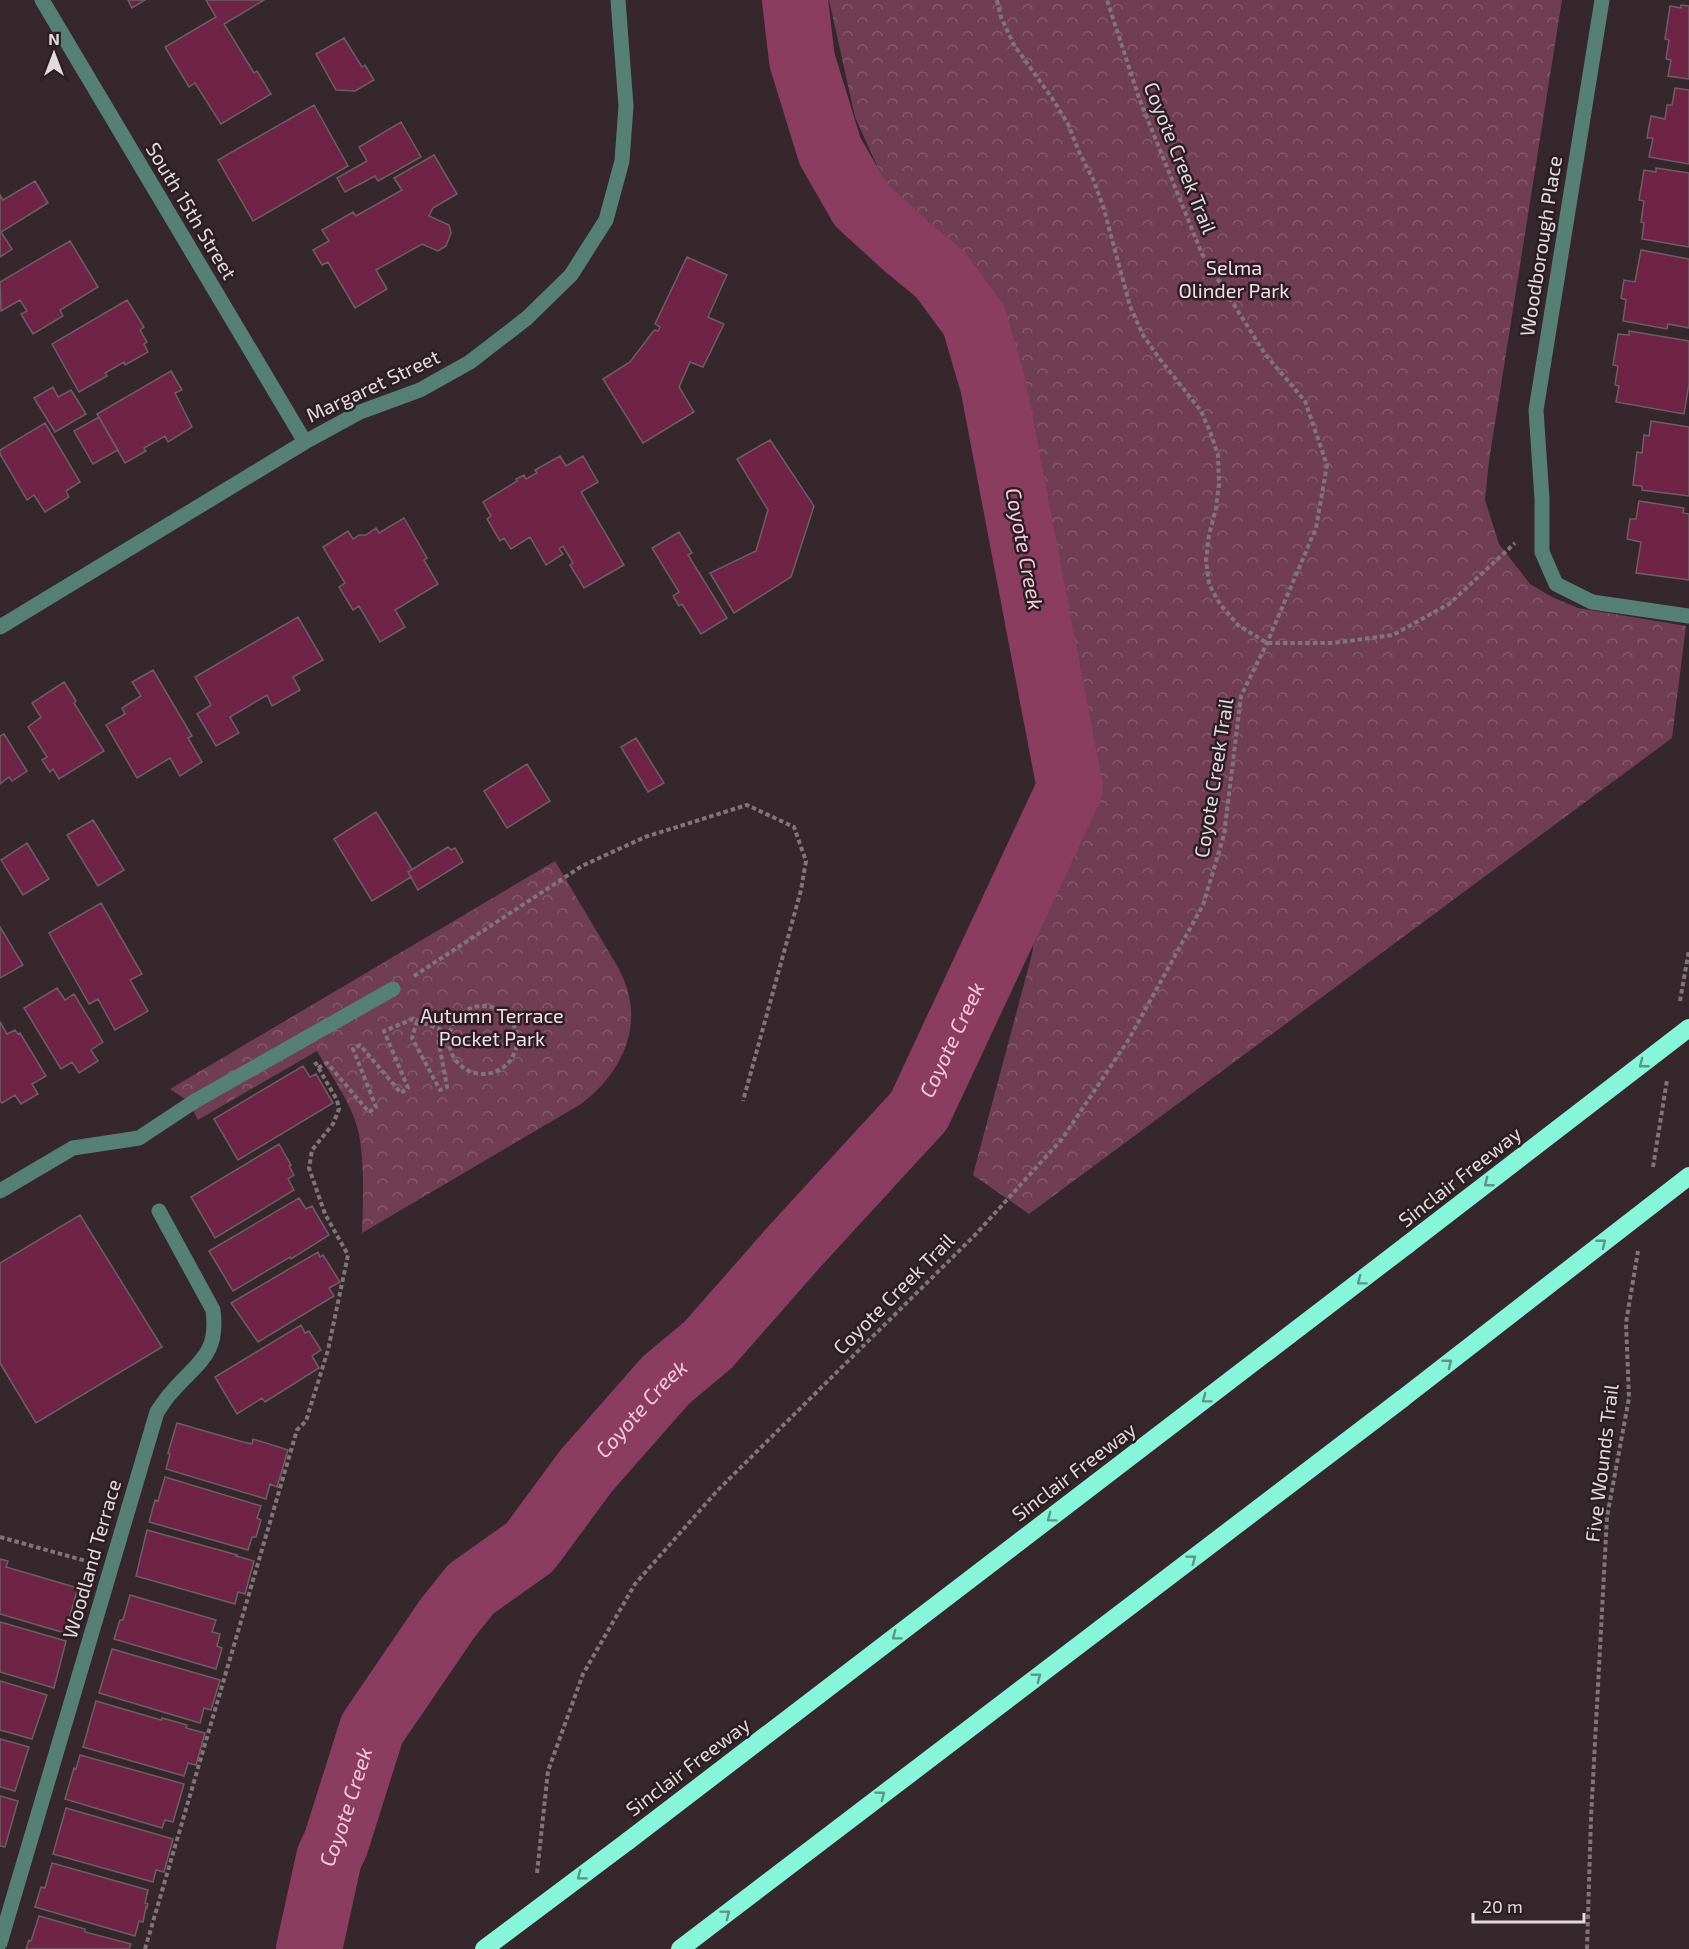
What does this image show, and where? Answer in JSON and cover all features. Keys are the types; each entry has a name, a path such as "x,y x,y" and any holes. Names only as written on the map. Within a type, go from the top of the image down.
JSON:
{"highway":[{"name":"Sinclair Freeway","path":"484,1949 1689,1028"},
{"path":"680,1949 1402,1399 1689,1176"}],"street":[{"name":"South 15th Street","path":"42,0 305,442"},
{"name":"Woodborough Place","path":"1602,0 1536,410 1542,499 1542,552 1556,584 1592,602 1689,616"},
{"name":"Margaret Street","path":"0,627 305,442 360,412 420,390 470,362 527,318 571,275 606,220 622,161 626,106 619,2"},
{"path":"0,1191 73,1148 139,1138 195,1101 393,989"},
{"name":"Woodland Terrace","path":"0,1942 157,1412 170,1393 204,1360 211,1348 213,1310 159,1211"}],"path":[{"path":"996,0 1014,45 1068,124 1093,179 1103,206 1130,306 1143,335 1201,411 1211,434 1218,455 1219,484 1206,560 1209,584 1220,604 1238,625 1267,643 1333,642 1393,634 1449,604 1513,546 1542,499"},
{"name":"Coyote Creek Trail","path":"536,1884 548,1771 583,1674 635,1584 717,1491 976,1234 1062,1139 1129,1039 1203,905 1224,835 1241,696 1267,643 1316,528 1327,465 1305,401 1265,354 1202,254 1139,98 1107,0"},
{"path":"393,989 582,866 645,837 747,805 794,826 806,861 801,890 743,1101"},
{"path":"1679,1008 1689,950"},
{"path":"477,1006 490,1006 503,1012 512,1021 517,1033 517,1047 512,1060 503,1069 490,1074 476,1074 464,1069 455,1059 449,1047 449,1033 455,1021 464,1011 477,1006"},
{"path":"318,1068 327,1063 369,1112 376,1107 353,1049 360,1045 401,1093 408,1088 384,1031 412,1019 449,1033"},
{"path":"417,1021 412,1038 440,1090 447,1087 438,1038 441,1030"},
{"path":"144,1949 297,1430 306,1421 328,1350 348,1255 325,1214 309,1168 312,1150 333,1124 339,1109 337,1100 303,1040"},
{"path":"1652,1171 1667,1078"},
{"name":"Five Wounds Trail","path":"1587,1949 1591,1818 1607,1517 1629,1398 1626,1323 1640,1241"},
{"path":"0,1537 112,1568"}],"green space":[{"name":"Selma Olinder Park","path":"829,0 1562,0 1489,461 1485,500 1499,544 1530,584 1578,608 1686,626 1672,738 1029,1214 973,1175 1032,954 1057,787 1053,557 855,117"},
{"name":"Autumn Terrace Pocket Park","path":"555,861 624,980 631,1016 625,1049 617,1065 595,1092 581,1104 362,1233 363,1168 358,1130 346,1099 317,1051 198,1120 188,1101 170,1089"}],"building":[{"path":"128,0 145,0 132,8"},
{"path":"206,0 264,0 224,24 254,73 257,71 271,94 221,124 195,83 189,87 165,47 216,17"},
{"path":"1681,5 1689,6 1689,79 1668,76 1671,60 1666,59 1669,40 1665,39 1670,6 1681,8"},
{"path":"344,38 362,67 365,65 374,80 355,91 336,90 316,54"},
{"path":"1675,88 1689,90 1689,164 1649,157 1653,138 1647,138 1651,116 1665,119 1667,105 1672,105"},
{"path":"314,105 348,166 253,221 218,160"},
{"path":"401,122 421,157 378,181 375,176 345,192 337,178 367,161 359,147"},
{"path":"434,155 457,194 433,208 429,216 449,225 451,233 446,246 438,251 422,244 376,270 387,289 355,308 328,262 322,265 313,250 329,241 322,230 353,212 356,216 402,190 394,178"},
{"path":"1656,168 1689,173 1689,247 1642,239 1644,223 1641,222 1644,201 1639,200 1644,170 1656,172"},
{"path":"35,181 48,203 1,232 12,249 0,257 0,195 3,200"},
{"path":"70,241 98,287 60,310 63,316 33,334 21,314 27,311 20,300 1,311 0,282"},
{"path":"1641,250 1689,259 1689,328 1668,324 1667,329 1623,321 1626,300 1621,298 1624,280 1635,282"},
{"path":"687,257 727,275 708,317 724,324 703,367 690,362 679,387 694,412 643,443 603,379 630,362 652,333 655,330 658,331 660,327 655,324"},
{"path":"127,300 144,327 140,330 147,342 144,344 148,352 105,373 107,376 79,392 52,344"},
{"path":"1629,331 1689,341 1689,384 1684,414 1616,402 1619,386 1615,385 1618,366 1613,365 1618,334 1629,335"},
{"path":"171,371 182,390 175,393 192,427 168,442 165,436 144,448 146,451 125,463 97,414"},
{"path":"53,387 58,397 71,390 86,414 55,432 34,398"},
{"path":"99,417 118,450 93,464 74,431"},
{"path":"1651,421 1689,427 1689,496 1642,490 1642,486 1633,485 1637,452 1642,453 1644,435 1649,436"},
{"path":"45,423 80,482 66,491 69,497 45,512 34,495 27,500 0,454 0,450"},
{"path":"770,440 814,506 791,577 734,613 710,573 756,551 768,510 737,459"},
{"path":"560,456 566,466 583,456 598,482 581,492 624,565 584,588 570,565 573,563 563,546 559,549 563,554 546,565 530,537 511,549 504,538 500,541 487,519 491,516 483,502 517,481 516,479 524,475 526,479 537,473 535,470"},
{"path":"1639,501 1684,508 1683,513 1689,514 1689,580 1636,573 1641,542 1627,539 1630,519 1636,519"},
{"path":"404,518 427,558 424,560 438,584 395,610 405,627 380,642 359,606 353,610 339,587 345,583 323,547 348,531 353,539 359,535 366,535 376,528 379,533"},
{"path":"679,532 692,553 688,555 727,618 701,634 682,604 679,606 673,596 679,592 652,548"},
{"path":"298,617 323,660 293,677 300,690 272,706 267,695 230,717 239,733 216,746 197,714 211,705 195,677"},
{"path":"153,670 192,736 188,738 202,762 180,776 170,758 137,778 106,725 125,714 122,708 141,696 132,682"},
{"path":"64,682 76,701 74,703 104,751 59,779 53,769 50,772 42,760 47,757 28,727 41,717 32,703"},
{"path":"4,734 27,771 12,781 9,777 0,784 0,736"},
{"path":"636,738 664,783 648,792 621,747"},
{"path":"527,764 550,801 507,828 484,791"},
{"path":"376,812 412,869 408,872 411,877 372,901 334,839"},
{"path":"93,820 124,870 98,886 67,835"},
{"path":"27,843 49,879 23,895 1,860"},
{"path":"448,847 451,850 455,848 463,862 418,890 408,872"},
{"path":"101,903 142,974 130,980 148,1011 115,1030 98,999 89,1004 49,933"},
{"path":"0,927 23,965 0,978"},
{"path":"57,988 65,1000 74,994 103,1042 91,1050 98,1061 79,1073 72,1062 61,1069 24,1008"},
{"path":"0,1022 7,1034 15,1030 18,1034 20,1033 46,1076 32,1084 38,1094 21,1104 15,1095 2,1103 0,1101"},
{"path":"303,1066 310,1077 316,1074 333,1103 238,1160 214,1119"},
{"path":"279,1144 291,1165 289,1166 294,1175 288,1179 294,1190 215,1238 191,1197"},
{"path":"299,1198 306,1209 312,1206 329,1235 233,1291 209,1251"},
{"path":"80,1215 162,1347 36,1423 0,1363 0,1263"},
{"path":"318,1252 320,1257 323,1255 340,1282 329,1288 334,1296 258,1342 231,1303"},
{"path":"301,1325 305,1333 309,1331 321,1350 312,1356 319,1368 265,1402 262,1398 237,1414 215,1377"},
{"path":"177,1423 243,1442 252,1444 253,1439 288,1450 277,1487 270,1484 266,1499 166,1469"},
{"path":"165,1477 261,1506 257,1518 261,1520 256,1537 252,1537 248,1550 149,1522"},
{"path":"147,1530 254,1561 245,1594 238,1592 235,1604 136,1576"},
{"path":"0,1559 8,1561 6,1567 78,1588 65,1633 0,1614"},
{"path":"130,1595 216,1620 212,1632 220,1634 217,1646 222,1648 216,1669 114,1639 120,1620 123,1620"},
{"path":"0,1622 66,1641 54,1688 0,1672"},
{"path":"112,1649 220,1680 211,1710 204,1708 200,1723 99,1693"},
{"path":"0,1681 47,1695 32,1739 0,1730"},
{"path":"96,1701 187,1725 186,1728 205,1733 196,1765 188,1763 184,1776 83,1747"},
{"path":"0,1739 29,1747 15,1791 0,1787"},
{"path":"80,1755 184,1784 173,1822 165,1820 162,1828 65,1799"},
{"path":"0,1796 18,1801 5,1847 0,1846"},
{"path":"66,1808 173,1839 164,1872 156,1870 153,1882 53,1854"},
{"path":"52,1863 148,1890 145,1903 148,1904 147,1908 143,1922 139,1921 135,1936 35,1907 41,1887 45,1888"},
{"path":"39,1916 85,1929 85,1932 131,1944 129,1949 26,1949"}],"waterway":[{"name":"Coyote Creek","path":"309,1949 329,1858 336,1843 372,1729 447,1619 471,1589 530,1547 586,1471 666,1380 708,1345 919,1111 1070,788 993,385 974,320 940,274 861,205 830,151 802,60 795,0"}]}
